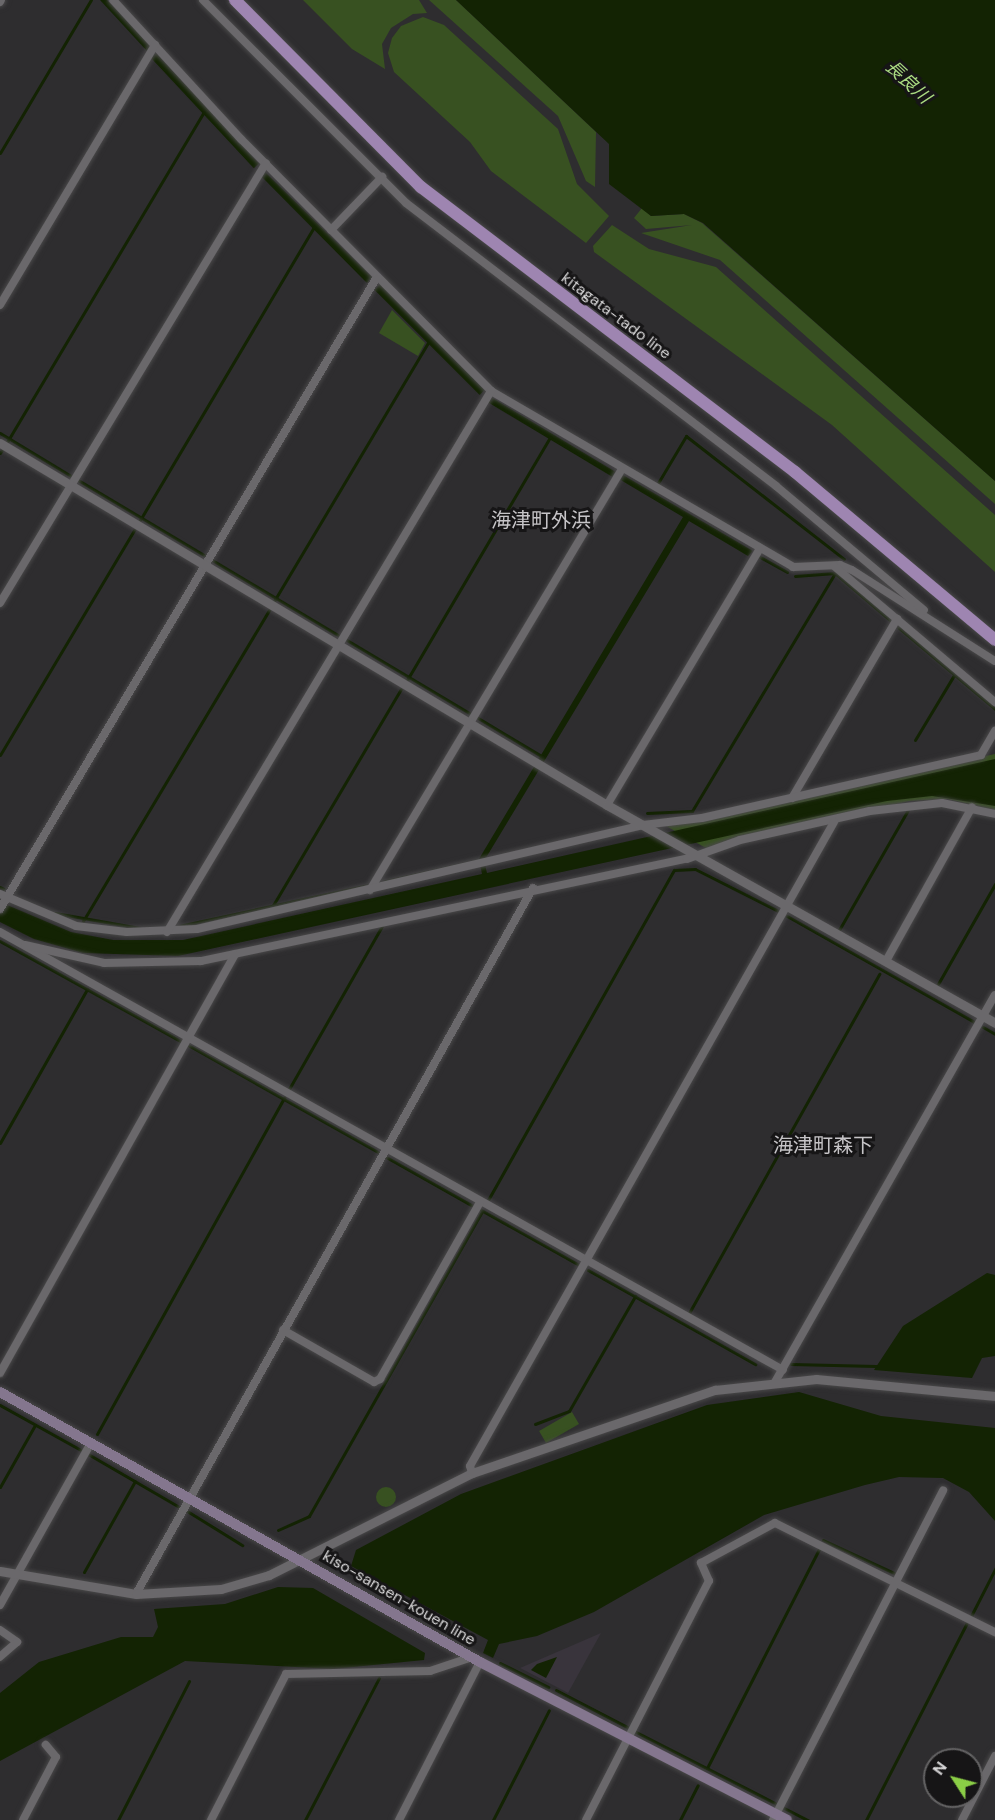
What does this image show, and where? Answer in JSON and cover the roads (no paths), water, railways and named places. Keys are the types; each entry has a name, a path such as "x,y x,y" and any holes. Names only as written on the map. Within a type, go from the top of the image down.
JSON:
{"main road":[{"name":"kitagata-tado line","path":"235,0 421,187 795,472 995,640"},
{"name":"kiso-sansen-kouen line","path":"0,1392 476,1659 774,1817 787,1820"}],"street":[{"path":"113,0 266,163 491,391 793,567 834,566 852,570 995,661"},
{"path":"203,0 406,203 812,516 942,627"},
{"path":"0,305 155,45"},
{"path":"0,603 266,163"},
{"path":"331,230 382,177"},
{"path":"0,909 3,897 377,277"},
{"path":"167,932 491,391"},
{"path":"0,443 607,805 995,1023"},
{"path":"370,890 622,469"},
{"path":"607,805 760,548"},
{"path":"834,566 995,702"},
{"path":"792,798 897,619"},
{"path":"3,897 76,926 167,932 479,867 646,827 792,798 981,754 995,731"},
{"path":"26,945 146,966 235,955 533,888 696,855 741,840 912,804 972,807 995,814"},
{"path":"886,962 972,807"},
{"path":"472,1473 470,1466 834,822"},
{"path":"135,1594 533,888"},
{"path":"0,932 783,1370"},
{"path":"0,1373 235,955"},
{"path":"775,1382 995,996"},
{"path":"284,1330 374,1382 380,1380 480,1202"},
{"path":"0,1571 135,1594 221,1589 269,1575 472,1473 674,1401 775,1382 856,1381 995,1396"},
{"path":"0,1605 91,1443"},
{"path":"774,1817 943,1490"},
{"path":"586,1820 709,1581 701,1563 781,1523 995,1632"},
{"path":"0,1630 17,1642 0,1657"},
{"path":"211,1820 286,1674 430,1671 476,1659"},
{"path":"399,1820 476,1659"},
{"path":"23,1820 56,1757 46,1745"},
{"path":"962,1820 995,1756"}],"water":[{"path":"100,0 107,0 150,46 147,51"},
{"name":"長良川","path":"456,0 995,0 995,481 703,223 684,214 651,216 609,184 609,144"},
{"path":"156,53 259,163 254,168 151,58"},
{"path":"264,171 372,277 367,283 259,174"},
{"path":"380,284 485,389 480,395 374,290"},
{"path":"491,397 615,472 612,477 488,402"},
{"path":"623,475 753,551 748,556 689,521 484,861 487,873 995,759 995,806 932,796 887,801 178,956 83,953 34,939 0,922 0,902 71,932 113,940 183,940 482,874 479,859 683,517 619,479"},
{"path":"987,1273 995,1275 995,1356 982,1358 972,1378 874,1370 903,1326"},
{"path":"799,1392 881,1416 995,1428 995,1521 969,1492 943,1478 899,1477 865,1485 764,1515 594,1612 537,1636 499,1644 493,1658 483,1653 488,1640 351,1566 356,1550 461,1494 707,1405"},
{"path":"278,1587 313,1588 425,1653 424,1660 333,1669 185,1661 0,1761 0,1693 39,1662 121,1637 153,1637 158,1627 154,1609 225,1604"},
{"path":"557,1657 546,1678 531,1670 537,1664"}],"waterway":[{"path":"0,153 91,0"},
{"path":"7,442 204,112"},
{"path":"140,520 314,227"},
{"path":"274,601 429,341"},
{"path":"0,433 71,476"},
{"path":"658,483 686,436 844,559"},
{"path":"407,680 550,437"},
{"path":"78,480 204,555"},
{"path":"0,755 134,530"},
{"path":"760,557 787,572"},
{"path":"212,560 338,635"},
{"path":"795,576 835,573 891,621"},
{"path":"647,813 692,811 835,573"},
{"path":"83,921 269,610"},
{"path":"898,627 995,709"},
{"path":"345,639 471,714"},
{"path":"915,740 954,675"},
{"path":"272,907 401,689"},
{"path":"478,718 543,757"},
{"path":"839,930 908,810"},
{"path":"382,882 480,860"},
{"path":"488,1200 674,870 695,869 778,911"},
{"path":"938,984 995,884"},
{"path":"179,926 368,885"},
{"path":"0,887 4,889"},
{"path":"55,913 140,928"},
{"path":"787,916 976,1023"},
{"path":"289,1089 382,926"},
{"path":"0,941 182,1042"},
{"path":"689,1313 879,974"},
{"path":"0,1143 87,989"},
{"path":"983,1027 995,1034"},
{"path":"188,1045 380,1153"},
{"path":"97,1434 284,1098"},
{"path":"386,1157 473,1206"},
{"path":"481,1210 579,1265"},
{"path":"278,1530 309,1516 482,1211"},
{"path":"588,1270 755,1364"},
{"path":"535,1424 569,1411 635,1296"},
{"path":"791,1364 876,1366"},
{"path":"0,1405 81,1450"},
{"path":"0,1487 35,1425"},
{"path":"88,1454 179,1507"},
{"path":"84,1572 135,1481"},
{"path":"187,1511 242,1545"},
{"path":"823,1540 894,1573"},
{"path":"707,1768 820,1547"},
{"path":"971,1616 995,1569"},
{"path":"866,1820 967,1623"},
{"path":"500,1663 548,1687"},
{"path":"305,1820 379,1678"},
{"path":"118,1820 189,1681"},
{"path":"556,1690 629,1728"},
{"path":"493,1820 549,1710"},
{"path":"636,1732 777,1804"},
{"path":"680,1820 698,1785"},
{"path":"784,1808 808,1820"}],"district":[{"name":"海津町外浜","path":"541,520"},
{"name":"海津町森下","path":"823,1145"}]}
